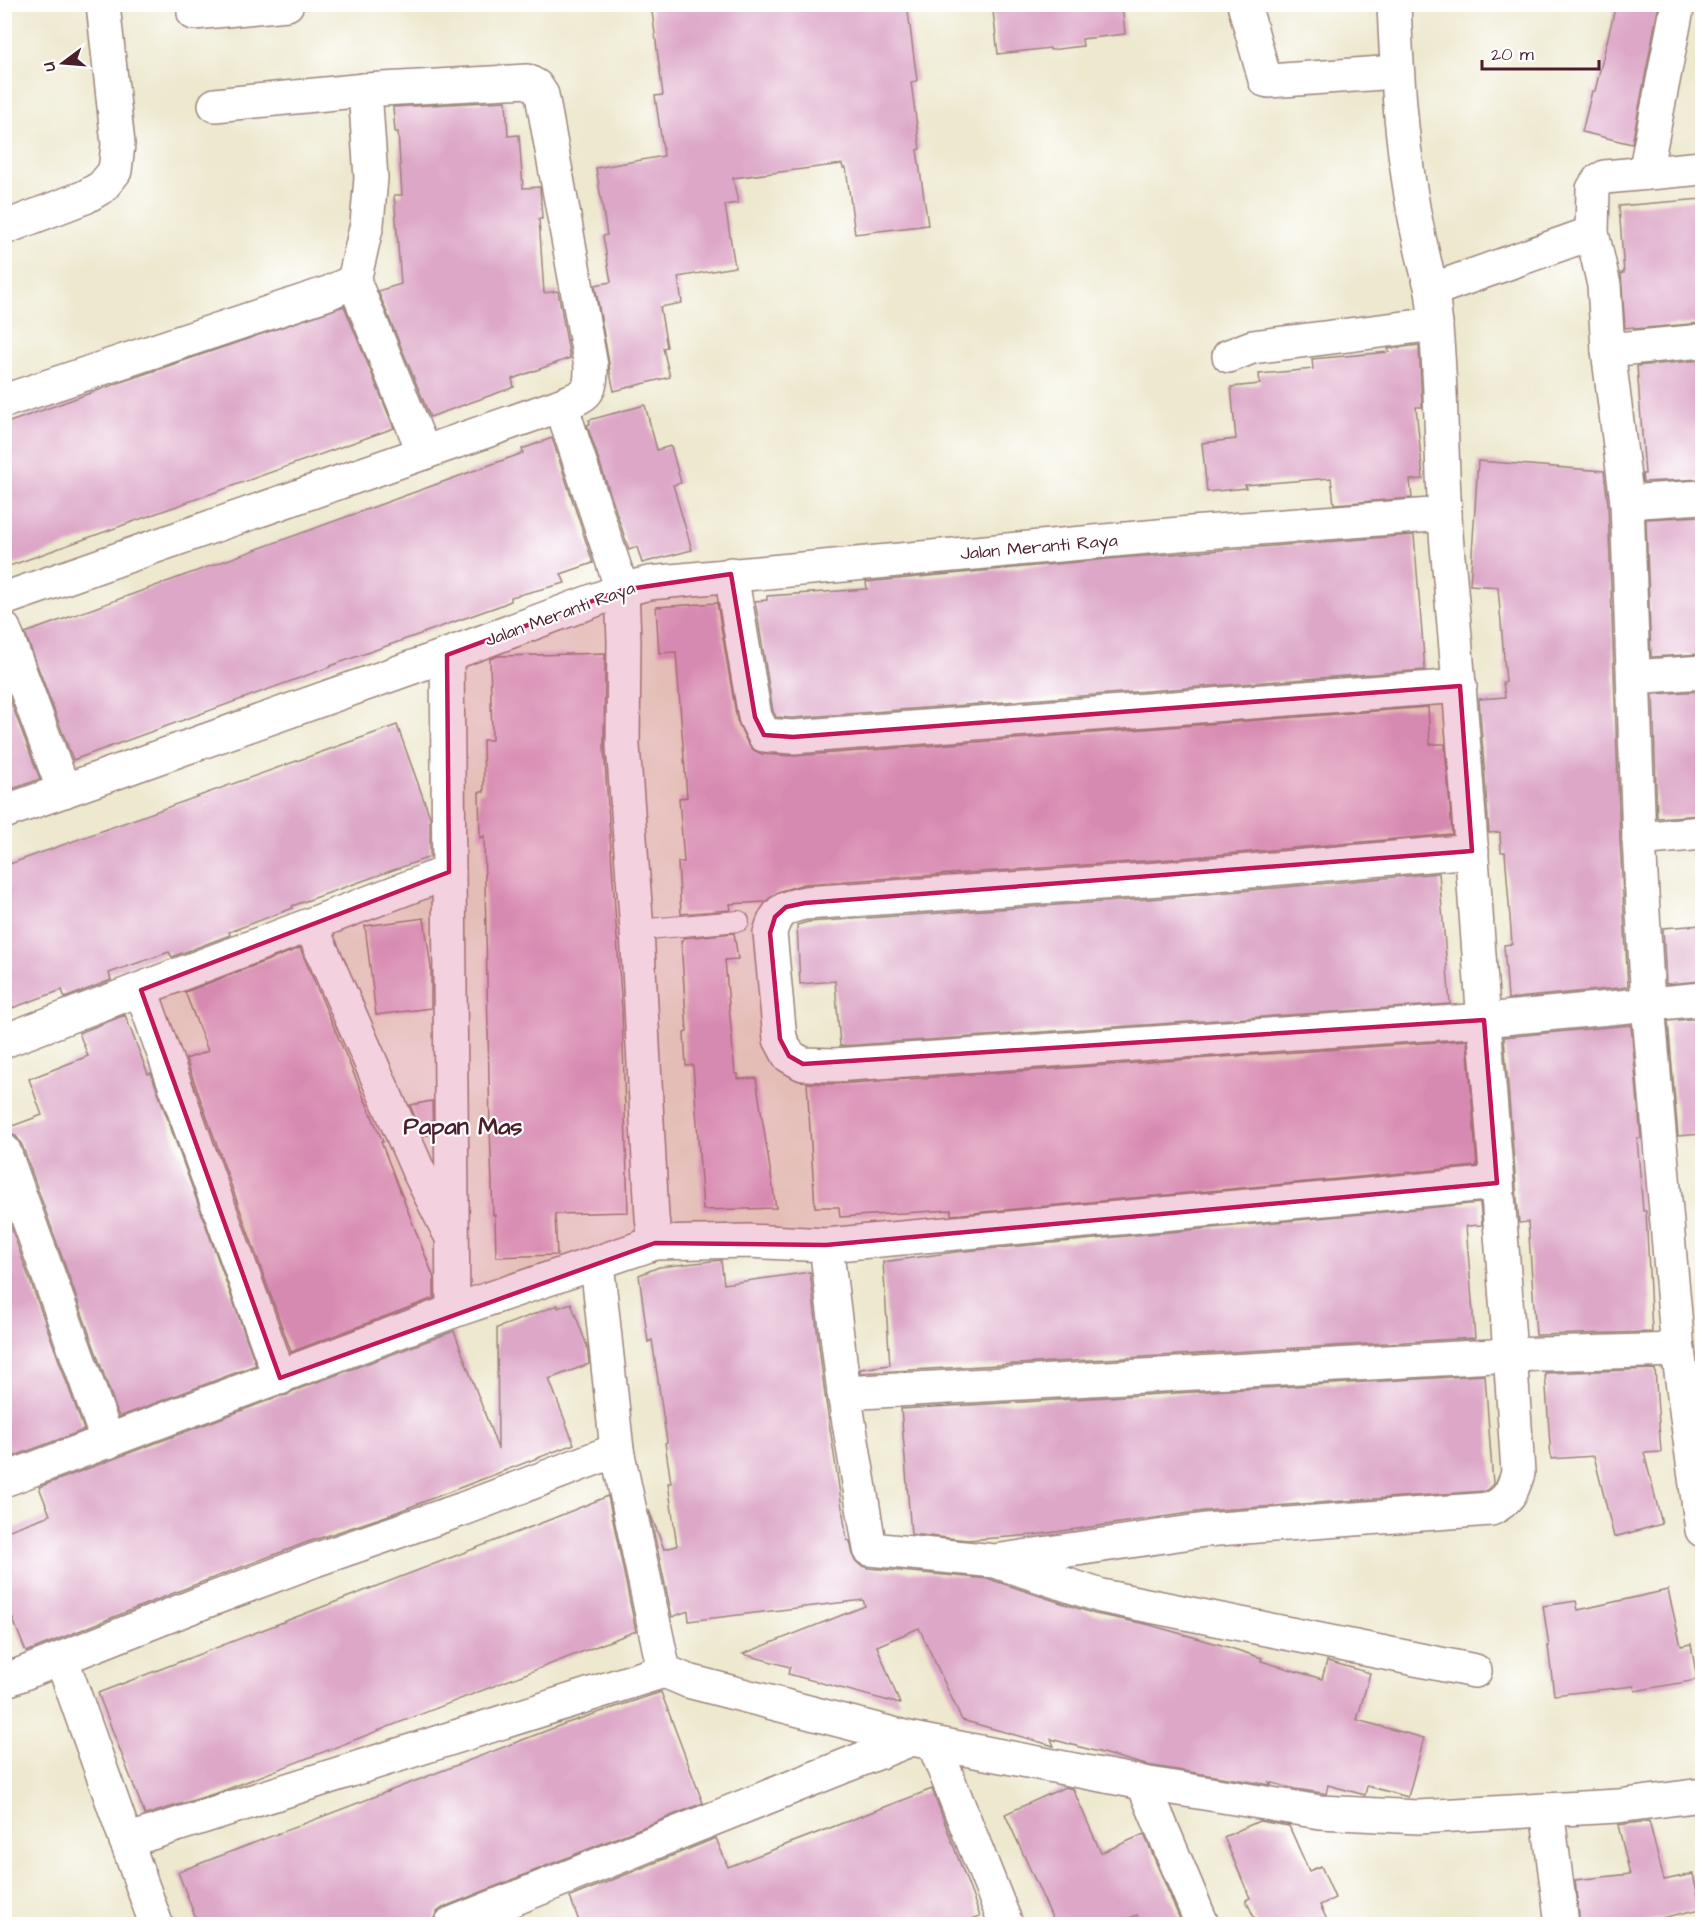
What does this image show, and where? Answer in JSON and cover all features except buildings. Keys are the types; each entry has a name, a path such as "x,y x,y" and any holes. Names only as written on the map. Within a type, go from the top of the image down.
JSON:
{"street":[{"path":"4,228 85,197 102,187 115,171 118,144 103,4"},
{"path":"194,13 286,4"},
{"path":"1245,4 1265,80 1396,72"},
{"path":"995,1561 1205,1530 1491,1509 1504,1503 1513,1490 1518,1473 1511,1354 1445,514 1437,324 1432,290 1419,246 1405,161 1396,72 1394,4"},
{"path":"1645,173 1678,4"},
{"path":"4,599 561,405 583,396 591,385 591,366 542,95 536,86 527,81 365,90 215,105"},
{"path":"365,90 371,178 367,225 354,281 424,453"},
{"path":"1702,168 1605,177 1599,180 1593,189 1592,233 1604,285 1608,350 1626,502 1648,1004 1678,1350 1702,1530"},
{"path":"1432,290 1592,233"},
{"path":"4,401 328,293 354,281"},
{"path":"1229,356 1252,347 1437,324"},
{"path":"1608,350 1702,341"},
{"path":"561,405 621,590 624,641 623,746 637,930 655,1243"},
{"path":"1626,502 1702,497"},
{"name":"Jalan Meranti Raya","path":"4,812 447,655 621,590 669,580 1168,535 1445,514"},
{"path":"731,574 755,717 764,735 793,737 1460,686"},
{"path":"4,629 64,791"},
{"path":"447,655 453,1311"},
{"path":"1634,677 1702,672"},
{"path":"1639,839 1702,833"},
{"path":"1472,851 1160,879 805,903 786,907 775,917 770,933 780,1039 789,1056 803,1064 835,1065 1484,1020 1702,999"},
{"path":"4,1041 449,872"},
{"path":"311,926 418,1170 452,1239"},
{"path":"141,990 280,1378"},
{"path":"4,1151 108,1442"},
{"path":"4,1480 453,1311 655,1243 748,1241 826,1245 1497,1183"},
{"path":"826,1245 844,1393 870,1549 995,1561 1101,1596 1475,1671"},
{"path":"597,1263 617,1450 664,1671"},
{"path":"844,1393 1511,1354 1678,1350"},
{"path":"4,1681 315,1560 463,1509 617,1450"},
{"path":"62,1660 156,1924"},
{"path":"126,1841 664,1671 688,1681 923,1742 1143,1783 1320,1812 1418,1817 1618,1806 1702,1795"},
{"path":"451,1924 923,1742"},
{"path":"923,1742 1006,1924"},
{"path":"1143,1783 1202,1924"},
{"path":"1547,1810 1562,1924"}],"lane":[{"path":"637,930 740,921"}],"highlighted area":[{"path":"731,574 755,717 764,735 793,737 1460,686 1472,851 805,903 786,907 775,917 770,933 780,1039 789,1056 803,1064 1484,1020 1497,1183 826,1245 655,1243 280,1378 141,990 449,872 447,655 622,590"}],"district":[{"name":"Papan Mas","path":"463,1127"}]}
